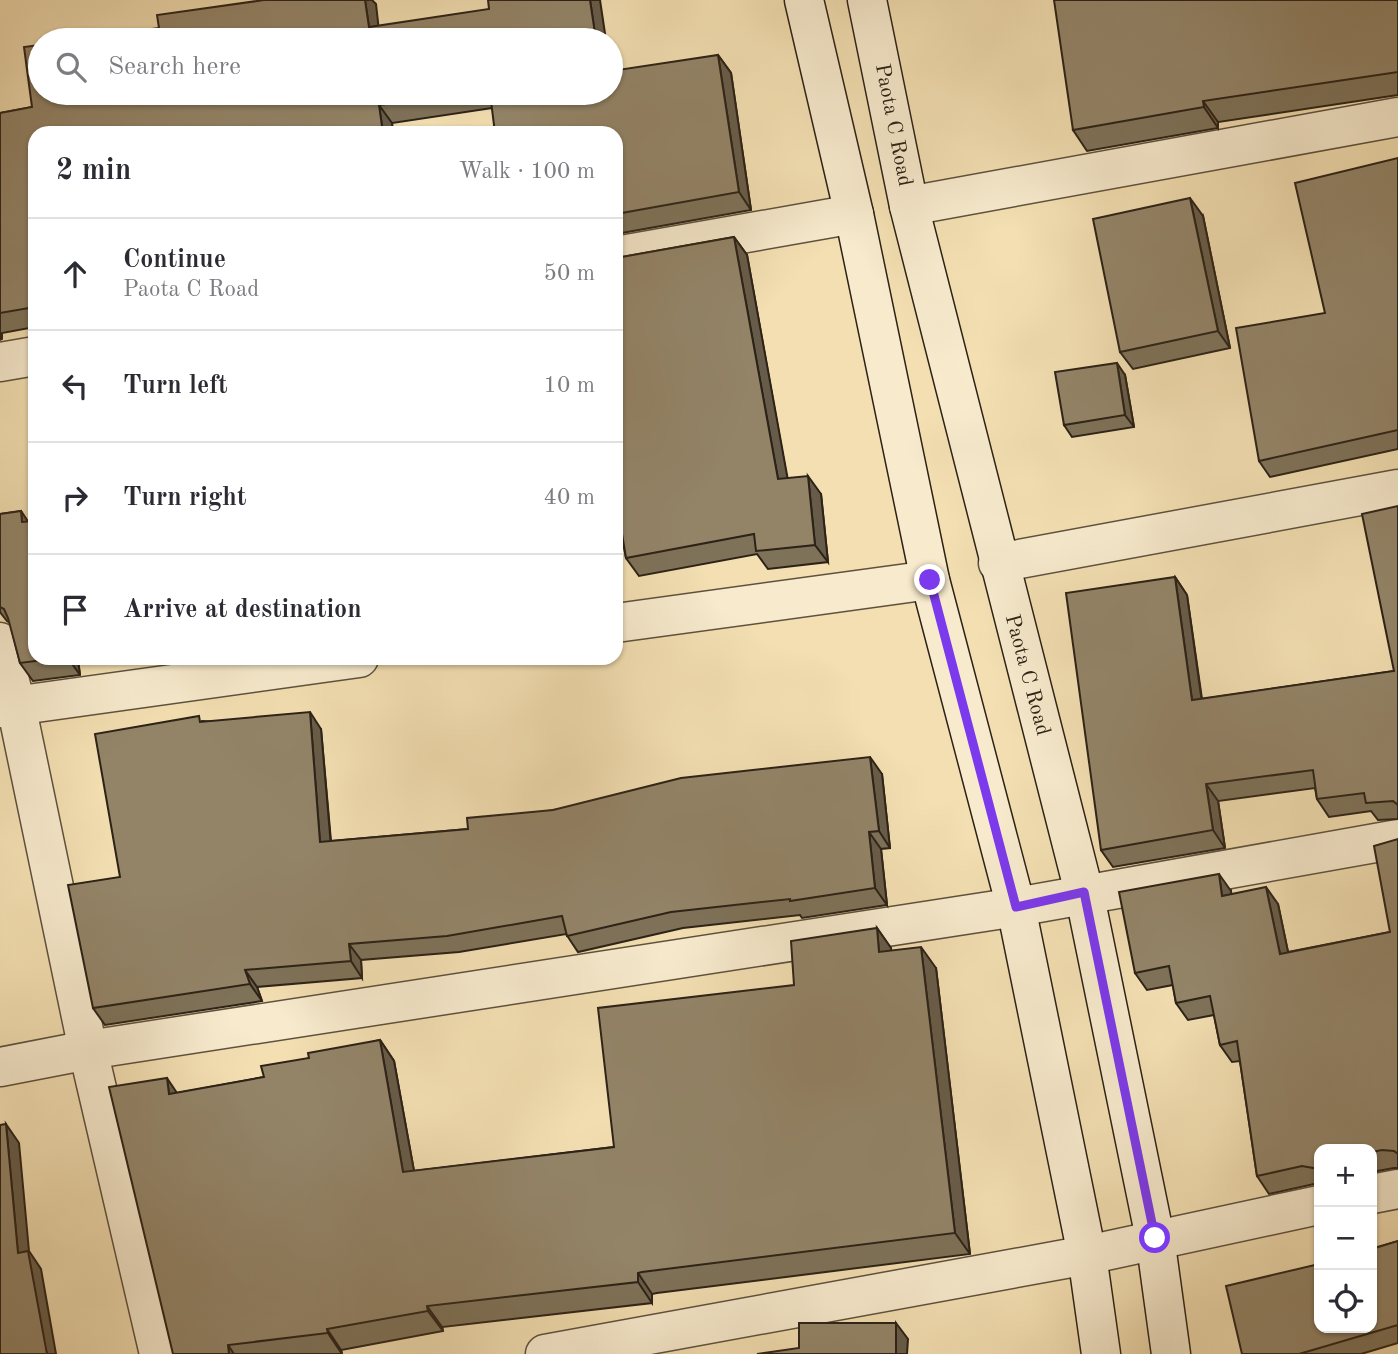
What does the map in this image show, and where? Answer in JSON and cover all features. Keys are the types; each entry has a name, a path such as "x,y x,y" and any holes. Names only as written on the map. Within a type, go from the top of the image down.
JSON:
{"street":[{"path":"804,0 854,214 930,580 1016,907 1087,1255 1101,1354"},
{"name":"Paota C Road","path":"867,0 909,206 998,564 1084,892 1155,1238 1171,1354"},
{"path":"909,206 1398,117"},
{"path":"623,255 854,214"},
{"path":"0,362 28,357"},
{"path":"998,564 1398,489"},
{"path":"623,622 930,580"},
{"path":"0,642 8,706 159,1354"},
{"path":"8,706 308,665"},
{"path":"0,1067 88,1049 1016,907 1084,892 1398,839"},
{"path":"1377,1193 1398,1189"},
{"path":"545,1354 1087,1255 1155,1238 1314,1206"}],"building":[{"path":"264,0 365,0 369,27 489,9 488,0 590,0 594,28 159,28 157,15"},
{"path":"1054,0 1398,0 1398,72 1203,101 1204,107 1073,130"},
{"path":"28,46 28,77 24,47"},
{"path":"718,55 739,192 623,213 623,126 494,126 492,105 623,105 623,69"},
{"path":"379,105 382,126 28,126 28,308 0,313 0,113 32,107"},
{"path":"1398,158 1398,430 1259,461 1236,328 1325,313 1295,183"},
{"path":"1190,198 1218,331 1120,352 1093,219"},
{"path":"734,237 778,479 808,476 815,545 756,551 754,534 626,558 623,540 623,257"},
{"path":"1117,363 1125,415 1064,425 1055,372"},
{"path":"1398,506 1398,805 1393,801 1366,803 1364,793 1317,799 1313,770 1206,784 1213,830 1101,850 1066,593 1175,577 1192,700 1394,671 1362,514"},
{"path":"21,511 22,522 28,522 28,662 20,663 8,618 0,607 0,514"},
{"path":"310,712 320,842 468,829 467,818 553,810 681,778 870,757 879,831 869,832 875,888 790,901 671,912 567,936 562,916 447,936 349,944 351,961 245,970 250,984 93,1008 68,885 120,877 95,734 199,716 200,722"},
{"path":"1398,839 1398,1154 1394,1151 1377,1151 1377,1144 1314,1144 1314,1168 1302,1166 1257,1176 1237,1041 1220,1045 1210,996 1176,1003 1169,966 1135,973 1119,892 1219,874 1222,896 1266,887 1280,954 1390,932 1374,846"},
{"path":"877,928 879,952 921,947 955,1233 642,1272 638,1273 638,1282 427,1306 428,1311 327,1329 328,1333 228,1345 229,1354 173,1354 109,1087 167,1078 169,1094 264,1077 261,1066 309,1058 308,1053 380,1040 403,1172 614,1147 598,1008 794,985 791,941"},
{"path":"6,1124 18,1253 28,1251 47,1354 0,1354 0,1125"},
{"path":"1398,1241 1398,1325 1377,1331 1377,1270 1377,1247"},
{"path":"1314,1265 1314,1333 1371,1333 1299,1354 1242,1354 1226,1286"},
{"path":"799,1323 896,1323 896,1354 757,1354 799,1348"}],"route":[{"path":"930,580 1016,907 1084,892 1155,1238"}]}
